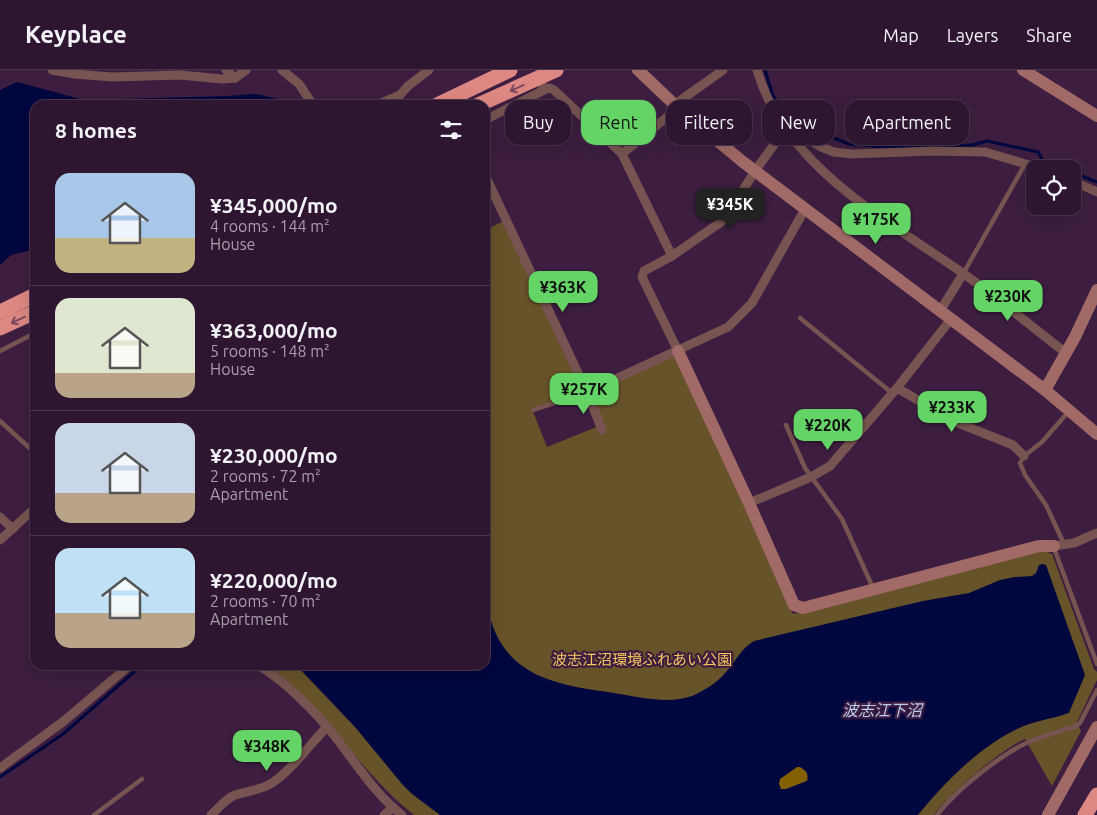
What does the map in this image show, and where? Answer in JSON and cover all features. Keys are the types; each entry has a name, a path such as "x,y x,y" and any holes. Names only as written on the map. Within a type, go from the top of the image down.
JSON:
{"highway":[{"path":"447,100 510,70"},
{"path":"490,101 542,83 556,70"},
{"path":"0,312 30,298"},
{"path":"0,328 30,314"},
{"path":"1085,815 1097,795"}],"street":[{"path":"52,70 112,77 180,75 228,79 235,78 246,70"},
{"path":"226,70 235,78"},
{"path":"282,70 299,84 310,100"},
{"path":"388,100 400,95 408,86 429,70"},
{"path":"638,70 670,100"},
{"path":"684,100 723,70"},
{"path":"757,70 768,100"},
{"path":"1023,70 1097,116"},
{"path":"490,117 542,83 554,90 622,154 672,256"},
{"path":"622,154 666,115"},
{"path":"723,145 1096,430"},
{"path":"774,145 721,222 688,247 644,271 642,277 749,503 794,605 804,608 1039,546 1074,543 1097,532"},
{"path":"799,145 824,173 910,239 1007,306 1066,354"},
{"path":"818,145 834,152 852,154 966,150 985,152 1026,162"},
{"path":"1081,184 1097,192"},
{"path":"490,186 602,430"},
{"path":"586,392 728,327 752,303 805,208"},
{"path":"749,503 811,477 830,466 895,391 945,315 963,274"},
{"path":"1045,390 1066,354 1097,290"},
{"path":"895,391 958,423 1013,445 1024,456"},
{"path":"0,540 30,513"},
{"path":"0,517 12,529"},
{"path":"0,768 64,721 124,670"},
{"path":"265,670 290,689 326,726 393,807 402,815"},
{"path":"211,815 228,799 271,784 281,776 326,726"},
{"path":"1048,815 1097,726"},
{"path":"384,815 393,807"}],"lane":[{"path":"963,274 1026,162"},
{"path":"800,318 895,391"},
{"path":"0,351 30,336"},
{"path":"533,410 586,392"},
{"path":"1070,410 1042,442 1024,456 1020,464 1046,505 1097,664"},
{"path":"0,421 30,448"},
{"path":"786,425 805,468 842,519 874,589"},
{"path":"936,815 977,776 1020,746 1080,723 1097,690"},
{"path":"94,815 142,779"}],"green space":[{"name":"波志江沼環境ふれあい公園","path":"504,221 582,391 532,409 547,447 604,424 591,398 594,393 672,356 677,358 793,614 1042,550 1052,554 1094,669 1097,672 1097,680 1077,722 1081,731 1052,786 1025,739 1003,752 976,773 934,815 414,815 394,798 307,700 273,670 490,670 490,228"}],"shaded area":[{"path":"797,767 805,771 808,776 807,780 786,789 781,789 780,779"}],"water":[{"path":"17,82 84,100 30,100 30,250 11,255 0,265 0,90"},
{"path":"256,94 283,100 84,100 227,96"},
{"name":"波志江下沼","path":"1039,565 1046,565 1085,675 1069,713 1023,726 989,746 951,778 918,815 440,815 402,784 355,727 301,670 490,670 490,615 496,634 506,651 533,673 566,685 647,698 675,700 692,696 715,683 723,676 738,655 754,641 923,601 969,593 1000,580 1032,576 1036,573","holes":["797,767 804,769 808,776 807,781 781,789 780,779"]}],"waterway":[{"path":"765,70 773,96 802,130 818,132 849,144 885,147 972,145 987,141 1038,152 1042,160"},
{"path":"1081,176 1097,182"},
{"path":"0,777 63,734 136,670"}]}
